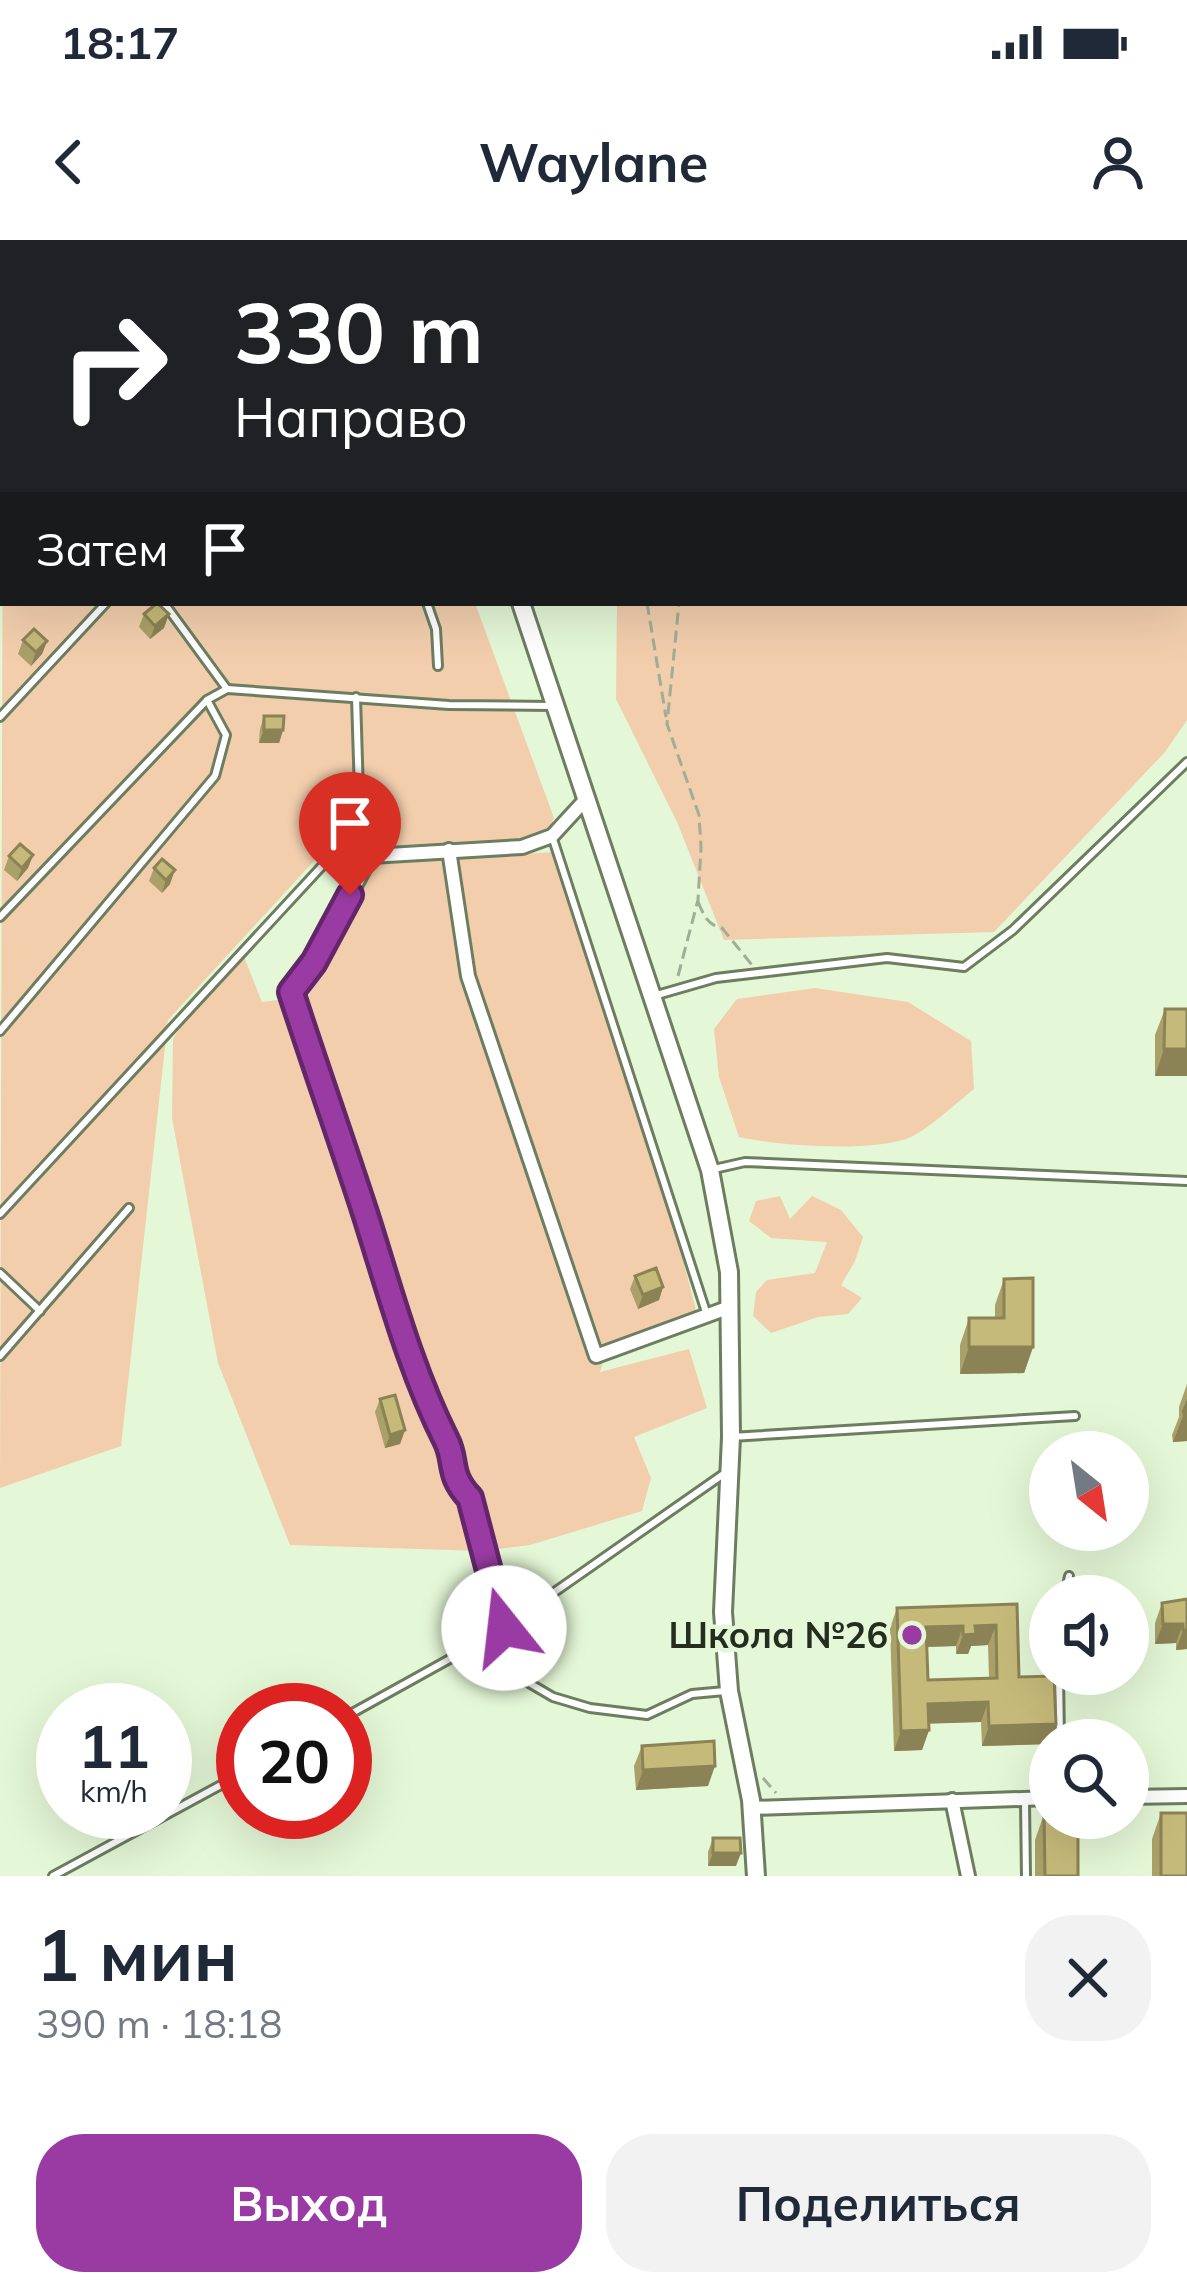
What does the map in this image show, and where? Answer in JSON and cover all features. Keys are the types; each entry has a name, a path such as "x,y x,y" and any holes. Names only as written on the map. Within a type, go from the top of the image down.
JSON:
{"main road":[{"path":"522,606 710,1170 730,1272 731,1436 723,1612 729,1691 751,1808 756,1876"}],"street":[{"path":"482,1551 470,1498 460,1487 449,1460 449,1444 419,1377 291,992 314,962 371,856 521,847 553,836 586,798"},
{"path":"449,850 469,976 596,1356 730,1307"},
{"path":"1149,1797 1187,1796"},
{"path":"751,1808 1029,1798"},
{"path":"952,1799 968,1876"}],"lane":[{"path":"0,717 103,606"},
{"path":"166,606 227,689"},
{"path":"428,606 436,629 438,666"},
{"path":"0,917 207,700 227,689 449,705 556,706"},
{"path":"0,1214 360,824 356,698"},
{"path":"0,1031 215,776 226,735 207,700"},
{"path":"653,997 754,972 887,958 964,967 1013,930 1187,762"},
{"path":"553,836 707,1316"},
{"path":"710,1170 745,1162 1187,1181"},
{"path":"0,1356 130,1208"},
{"path":"0,1274 40,1311"},
{"path":"731,1436 1075,1416"},
{"path":"372,1702 504,1628 728,1471"},
{"path":"482,1551 504,1628"},
{"path":"493,1635 524,1680 553,1697 590,1708 647,1715 692,1694 729,1691"},
{"path":"53,1876 216,1788"},
{"path":"1025,1798 1026,1876"}],"path":[{"path":"647,606 667,724 699,815 698,900 674,989"},
{"path":"667,724 679,606"},
{"path":"698,900 706,919 722,928 750,960 754,972"}],"shaded area":[{"path":"2,606 476,606 554,818 545,837 468,849 412,849 334,839 168,1020 121,1446 0,1488"},
{"path":"617,606 1187,606 1187,720 1165,752 994,932 724,940 677,822 616,699"},
{"path":"553,852 674,1225 697,1314 608,1345 600,1372 689,1349 707,1408 634,1437 651,1478 642,1511 530,1545 482,1551 290,1545 218,1363 172,1118 173,1039 187,1016 244,957 262,1002 308,996 372,865"},
{"path":"815,988 908,1002 971,1041 974,1089 922,1130 889,1143 823,1146 739,1137 719,1077 714,1029 737,999"},
{"path":"780,1196 790,1219 812,1196 841,1210 863,1237 841,1285 862,1298 848,1314 818,1317 771,1333 753,1316 756,1292 767,1280 815,1273 827,1242 771,1238 749,1221 756,1201"}],"building":[{"path":"160,606 169,614 155,626 144,614"},
{"path":"34,629 47,641 36,652 23,640"},
{"path":"264,716 284,716 283,730 264,730"},
{"path":"20,844 33,855 22,868 9,856"},
{"path":"162,859 175,870 166,880 154,868"},
{"path":"1165,1009 1187,1009 1187,1049 1164,1049"},
{"path":"656,1268 663,1287 643,1295 635,1276"},
{"path":"1033,1278 1033,1347 969,1347 969,1318 1004,1318 1004,1279"},
{"path":"395,1395 405,1430 390,1435 380,1399"},
{"path":"1187,1599 1187,1630 1183,1624 1163,1624 1162,1603"},
{"path":"1017,1604 1019,1677 1029,1677 1029,1695 1055,1695 1056,1719 989,1726 988,1702 928,1704 929,1730 901,1731 897,1608","holes":["996,1625 997,1678 928,1680 926,1627 963,1626 963,1635 976,1634 975,1626"]},
{"path":"714,1741 715,1766 643,1770 642,1746"},
{"path":"1161,1813 1187,1813 1187,1876 1161,1876"},
{"path":"713,1838 740,1838 741,1853 713,1853"},
{"path":"1044,1839 1078,1839 1078,1876 1045,1876"}],"place":[{"name":"Школа №26","path":"912,1635"}],"route":[{"path":"350,895 314,962 291,992 408,1345 449,1444 449,1460 470,1498 504,1628"}]}
